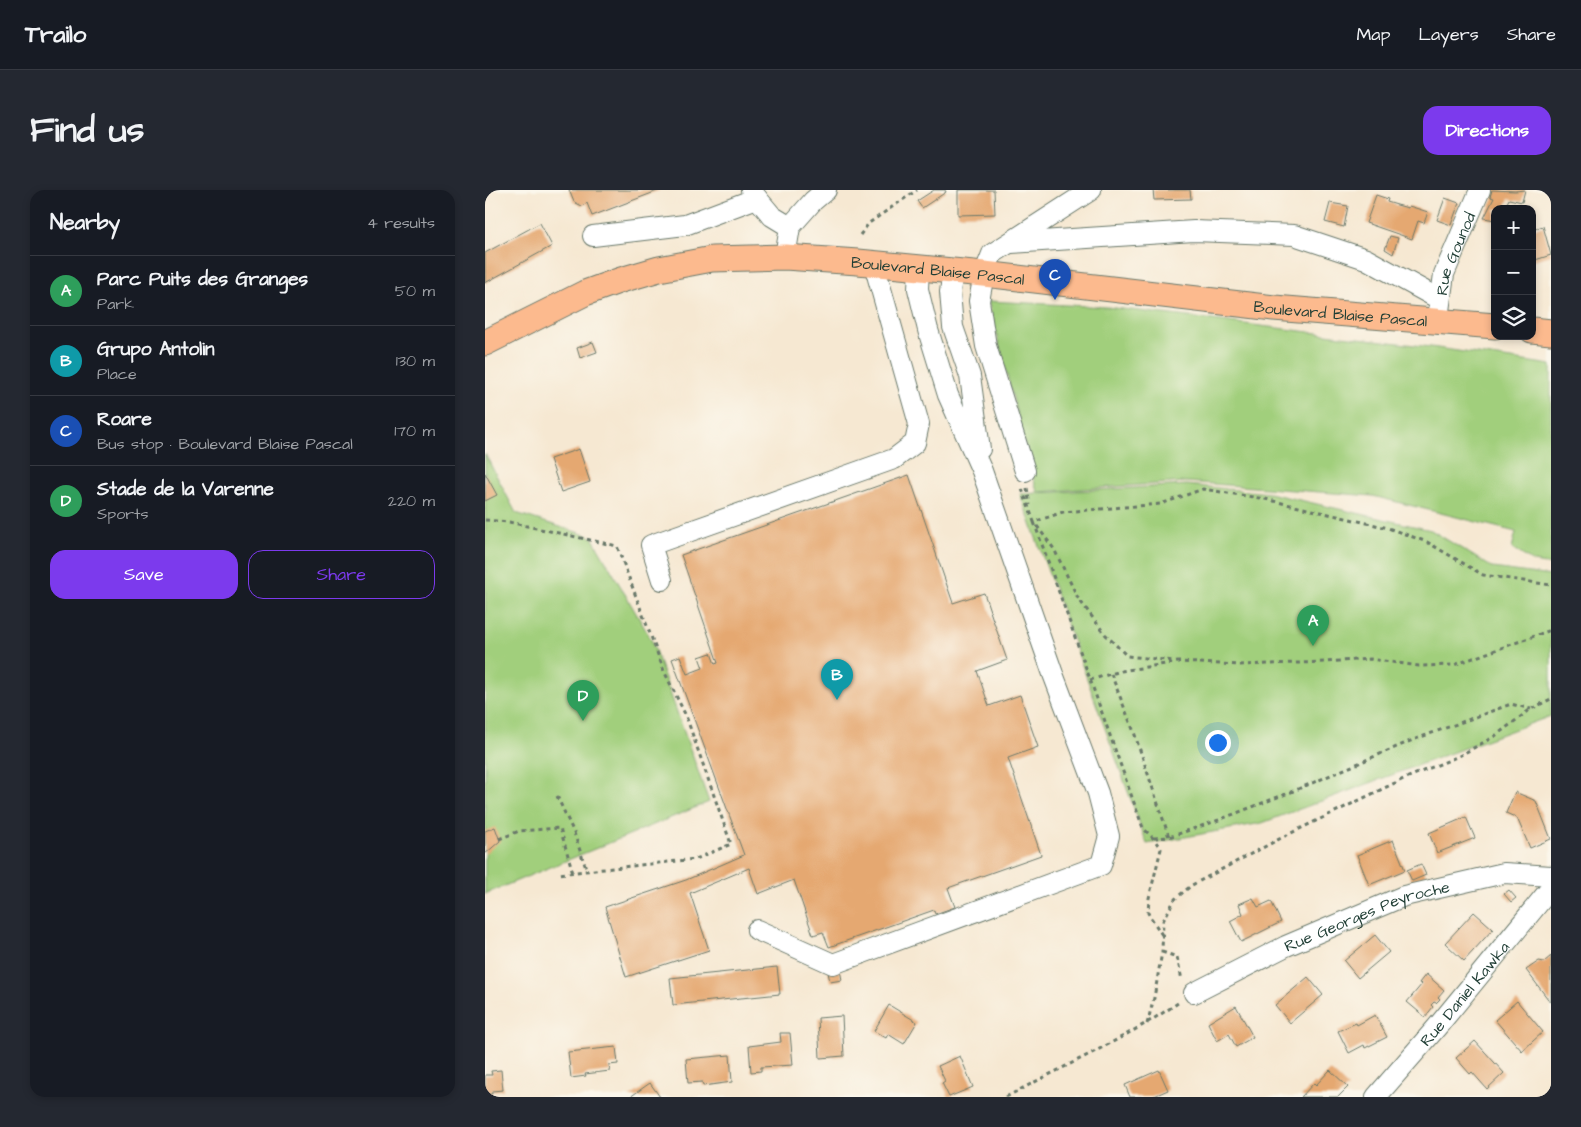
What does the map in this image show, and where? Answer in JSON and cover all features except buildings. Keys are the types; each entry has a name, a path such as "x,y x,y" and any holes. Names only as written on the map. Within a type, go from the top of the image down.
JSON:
{"main road":[{"name":"Boulevard Blaise Pascal","path":"485,343 585,294 621,280 659,269 712,259 785,257 984,274 1274,308 1439,309 1491,325"},
{"path":"1536,330 1551,332"}],"street":[{"path":"785,257 790,227 813,200 826,190"},
{"path":"1025,471 986,346 979,301 984,274 993,254 1091,190"},
{"name":"Rue Gounod","path":"1439,309 1444,274 1480,190"},
{"path":"593,236 685,225 754,194 772,216 790,227"},
{"name":"Boulevard Blaise Pascal","path":"1011,243 1195,231 1294,235 1366,259 1439,309"},
{"path":"662,580 651,545 894,459 915,443 919,424 874,264"},
{"path":"757,930 833,964 1101,865 1109,836 1098,793 1053,674 983,471 948,396 918,289 919,268"},
{"path":"953,271 950,292 953,327 970,376 983,471"},
{"name":"Rue Georges Peyroche","path":"1193,993 1286,946 1404,896 1504,873 1551,876"},
{"name":"Rue Daniel Kawka","path":"1375,1097 1437,1026 1551,888"}],"path":[{"path":"860,235 869,223 917,190"},
{"path":"1034,522 1063,512 1161,504 1203,490 1265,499 1388,528 1427,542 1483,576 1551,584"},
{"path":"485,520 509,522 617,546 664,671 686,716 731,844 696,859 558,874"},
{"path":"1034,522 1054,549 1078,598 1105,634 1127,656 1178,662 1240,665 1370,659 1419,666 1454,665 1551,630"},
{"path":"1034,522 1143,828 1161,849 1149,898 1148,914 1162,936"},
{"path":"1090,680 1111,674 1178,662"},
{"path":"1111,674 1134,732 1169,837"},
{"path":"1147,1024 1154,998 1162,952 1163,921 1175,898 1192,885 1285,836 1399,780 1459,756 1495,736 1531,709 1551,699"},
{"path":"1153,838 1169,837 1216,821 1291,792 1413,740 1511,704 1531,709"},
{"path":"557,796 575,833 587,871"},
{"path":"499,839 519,831 560,828 573,873"},
{"path":"1005,1097 1111,1045 1147,1024 1193,993 1180,979 1177,958 1162,952"}],"green space":[{"path":"988,301 1107,307 1431,347 1551,365 1551,565 1533,562 1512,548 1516,532 1373,496 1186,482 1037,492"},
{"path":"485,454 516,513 592,537 651,639 709,802 485,894"},
{"path":"1187,485 1269,493 1431,530 1493,568 1551,576 1551,716 1262,823 1147,844 1020,494"}],"place":[{"name":"Roare","path":"1055,300"},
{"name":"Parc Puits des Granges","path":"1313,646"},
{"name":"Grupo Antolin","path":"837,700"},
{"name":"Stade de la Varenne","path":"583,721"}]}
